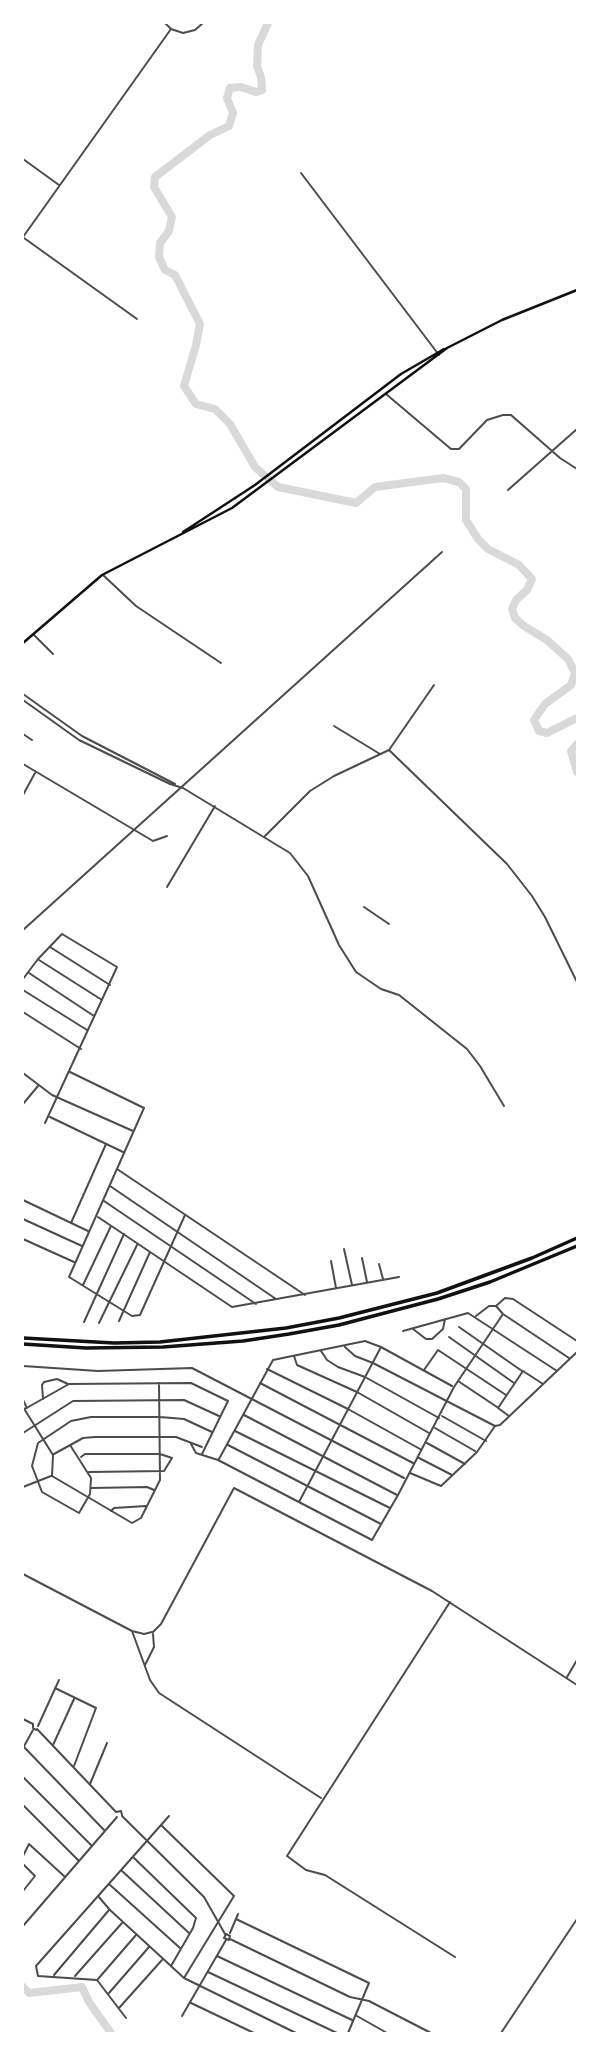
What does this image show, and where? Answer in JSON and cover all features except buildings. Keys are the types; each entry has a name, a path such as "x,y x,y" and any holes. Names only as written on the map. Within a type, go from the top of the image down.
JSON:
{"highway":[{"path":"180,534 255,485 380,389 447,348 502,320 577,290"},
{"path":"23,643 102,575 232,508 258,491 438,354"},
{"path":"23,1338 114,1343 160,1342 286,1328 339,1318 438,1293 577,1238"},
{"path":"23,1344 86,1348 163,1347 243,1341 340,1325 490,1282 577,1245"}],"street":[{"path":"166,23 171,29 183,33 195,30 203,23"},
{"path":"137,319 23,237 171,29"},
{"path":"23,159 60,186"},
{"path":"301,173 438,354"},
{"path":"385,394 451,449 459,449 487,420 512,415 577,469"},
{"path":"508,490 577,429"},
{"path":"23,930 442,552"},
{"path":"102,575 136,606 221,663"},
{"path":"34,634 53,654"},
{"path":"264,837 310,791 334,776 389,750 434,685"},
{"path":"23,694 82,736 215,805 290,853 300,863 317,893 340,945 356,972 382,989 406,1000 467,1049 504,1106"},
{"path":"23,700 79,740 175,784"},
{"path":"334,726 381,754"},
{"path":"23,734 32,740"},
{"path":"389,750 507,864 545,917 577,982"},
{"path":"23,764 153,841 167,836"},
{"path":"23,795 36,772"},
{"path":"167,887 215,805"},
{"path":"364,907 389,924"},
{"path":"23,979 62,934 115,964 117,971 46,1123"},
{"path":"49,946 110,985"},
{"path":"38,959 103,1001"},
{"path":"28,972 96,1017"},
{"path":"23,990 89,1031"},
{"path":"23,1012 81,1049"},
{"path":"71,1072 144,1108 69,1277 131,1316 140,1315 185,1215"},
{"path":"23,1073 57,1098 133,1131"},
{"path":"23,1080 27,1076"},
{"path":"23,1104 38,1085"},
{"path":"49,1116 123,1153"},
{"path":"71,1223 106,1144"},
{"path":"117,1169 305,1295"},
{"path":"110,1185 278,1300"},
{"path":"23,1200 89,1231"},
{"path":"103,1200 256,1304"},
{"path":"96,1216 232,1307 399,1277"},
{"path":"23,1219 82,1247"},
{"path":"83,1286 111,1226"},
{"path":"84,1322 124,1234"},
{"path":"23,1239 75,1262"},
{"path":"99,1322 137,1243"},
{"path":"344,1249 353,1286"},
{"path":"119,1321 150,1252"},
{"path":"362,1258 367,1283"},
{"path":"331,1261 336,1289"},
{"path":"379,1264 383,1280"},
{"path":"474,1317 489,1306 496,1306 505,1298 513,1299 577,1341"},
{"path":"496,1306 503,1314 570,1358"},
{"path":"403,1331 465,1313 557,1371"},
{"path":"191,1444 196,1453 218,1460 372,1540 454,1387 503,1314"},
{"path":"412,1329 426,1339 432,1339 443,1329 445,1319"},
{"path":"459,1327 544,1384"},
{"path":"573,1338 577,1333"},
{"path":"449,1337 515,1383"},
{"path":"218,1460 266,1368 273,1360 365,1341 454,1387"},
{"path":"344,1346 355,1356 495,1426"},
{"path":"298,1503 381,1347"},
{"path":"321,1350 327,1360 365,1377 486,1441"},
{"path":"424,1370 438,1350 506,1395"},
{"path":"409,1472 441,1486 477,1452 495,1426 500,1425 577,1352"},
{"path":"295,1356 298,1365 357,1392 430,1434"},
{"path":"23,1367 98,1371 192,1368 405,1479"},
{"path":"266,1368 422,1450"},
{"path":"498,1408 523,1371"},
{"path":"43,1399 44,1382 57,1379 69,1384 191,1383 228,1401 202,1454"},
{"path":"458,1381 509,1416"},
{"path":"259,1382 414,1464"},
{"path":"24,1408 69,1384"},
{"path":"52,1476 132,1523 141,1518 160,1480 159,1384"},
{"path":"23,1400 24,1408 53,1455 52,1476"},
{"path":"23,1433 74,1401 184,1400 220,1417"},
{"path":"243,1414 398,1495"},
{"path":"70,1445 91,1478 88,1498 79,1513 41,1492 32,1466 38,1443 71,1421 91,1417 160,1417 184,1419 212,1432"},
{"path":"434,1428 477,1452"},
{"path":"234,1430 390,1509"},
{"path":"53,1455 83,1438 176,1437 204,1448"},
{"path":"426,1442 465,1464"},
{"path":"227,1445 382,1524"},
{"path":"79,1458 85,1454 160,1454 172,1458 164,1471 88,1472"},
{"path":"418,1457 453,1475"},
{"path":"23,1487 52,1476"},
{"path":"91,1488 147,1487 155,1490"},
{"path":"23,1574 132,1631 144,1634 153,1632 161,1624 234,1488 450,1602 577,1685"},
{"path":"111,1511 114,1507 147,1506"},
{"path":"450,1602 287,1856 306,1870 326,1875 455,1957"},
{"path":"132,1631 150,1680 159,1693 322,1799"},
{"path":"144,1666 154,1647 153,1632"},
{"path":"566,1678 577,1660"},
{"path":"59,1680 36,1728 23,1748 105,1830"},
{"path":"55,1688 96,1708 74,1767"},
{"path":"53,1745 75,1698"},
{"path":"23,1719 33,1724 116,1812 117,1817"},
{"path":"33,1724 36,1728"},
{"path":"90,1784 107,1743"},
{"path":"23,1777 92,1846"},
{"path":"23,1805 79,1861"},
{"path":"116,1812 121,1811 122,1816 145,1841 204,1897 227,1934 228,1940 182,2016"},
{"path":"23,1926 105,1830 117,1817 122,1816"},
{"path":"126,2018 97,1980 38,1976 36,1966 169,1816"},
{"path":"161,1824 234,1896 184,1978"},
{"path":"23,1856 29,1844 65,1877"},
{"path":"132,1856 196,1919 171,1967"},
{"path":"23,1864 35,1876 23,1891"},
{"path":"120,1869 190,1934"},
{"path":"108,1883 181,1950"},
{"path":"98,1895 110,1910 184,1978 296,2033"},
{"path":"52,1977 110,1910"},
{"path":"238,1914 223,1937 350,1997 369,2001 431,2033"},
{"path":"236,1919 369,1983 348,2033"},
{"path":"501,2033 577,1919"},
{"path":"74,1978 123,1922"},
{"path":"97,1980 136,1934"},
{"path":"108,1994 149,1946"},
{"path":"217,1956 353,2021"},
{"path":"119,2009 163,1959"},
{"path":"208,1972 337,2033"},
{"path":"190,2002 254,2033"},
{"path":"355,2015 387,2033"}],"waterway":[{"path":"268,23 258,45 257,66 262,90 256,92 241,87 230,88 227,98 233,113 229,126 210,135 155,177 154,187 172,217 169,231 160,243 159,257 165,270 175,275 200,324 184,386 196,404 215,409 230,424 255,467 278,487 356,503 375,487 443,478 459,482 466,489 466,520 478,539 488,549 519,565 532,579 512,609 515,618 547,640 568,659 575,673 571,685 545,704 534,720 539,731 547,733 577,718"},
{"path":"577,744 571,751 577,772"},
{"path":"23,1987 29,1993 82,1987 111,2033"}]}
